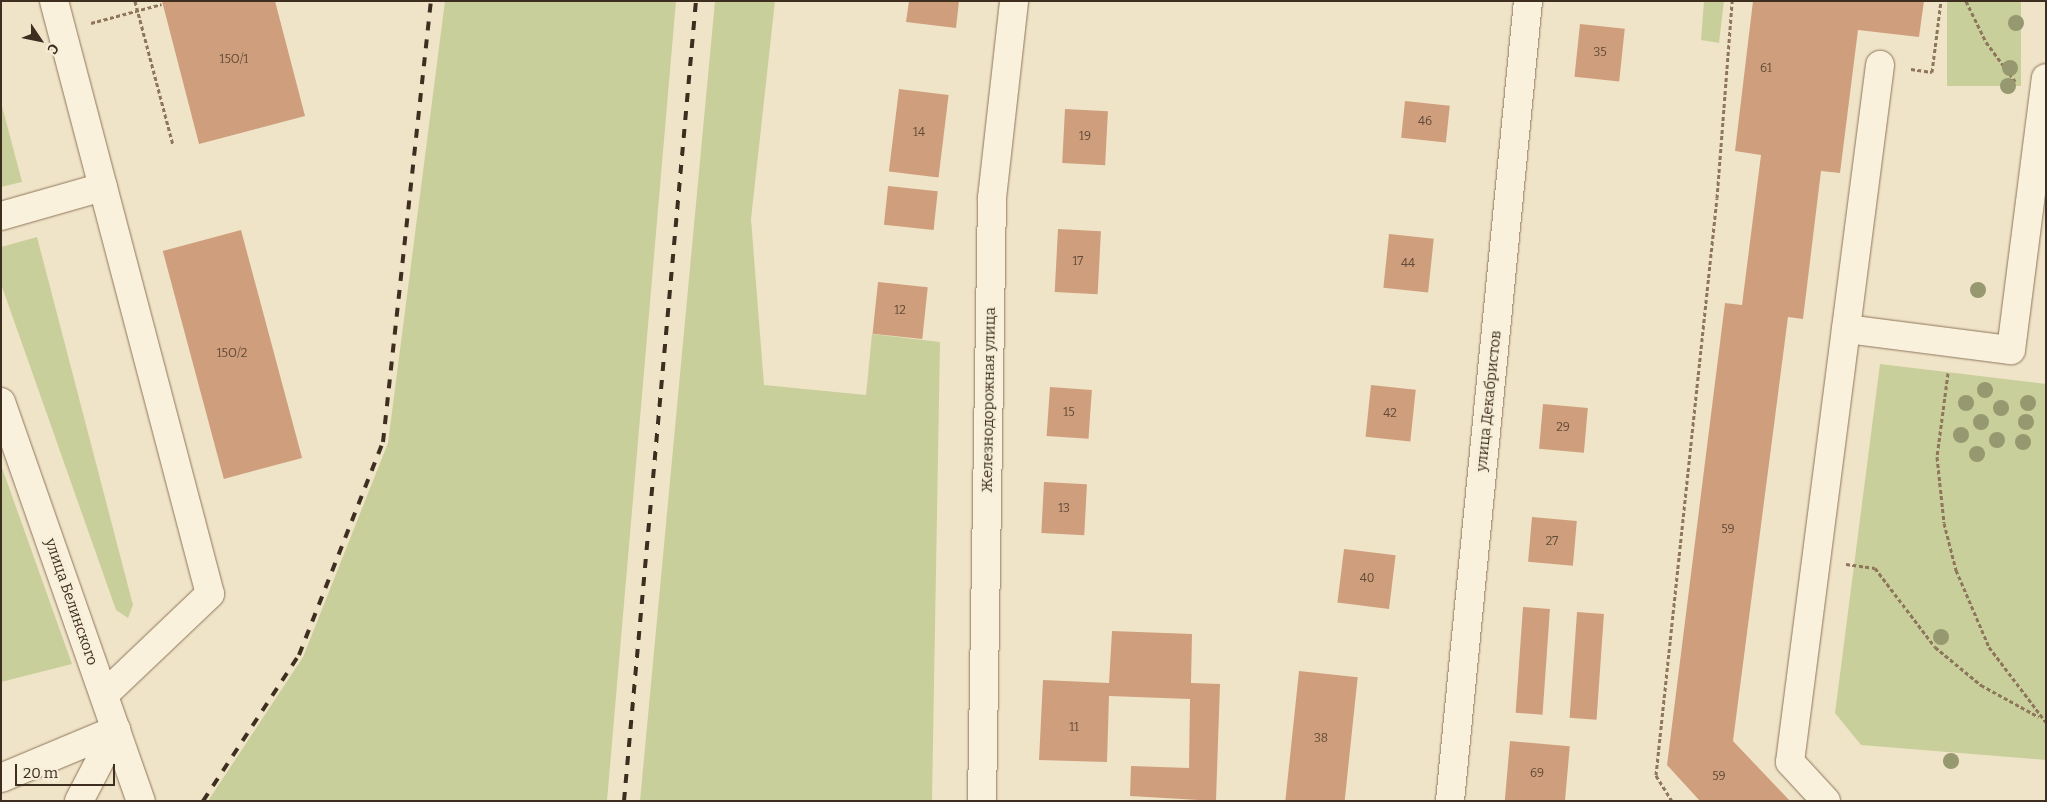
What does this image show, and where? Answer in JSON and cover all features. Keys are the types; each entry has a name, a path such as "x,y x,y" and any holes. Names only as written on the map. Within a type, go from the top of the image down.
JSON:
{"street":[{"path":"54,1 210,594 104,695"},
{"name":"Железнодорожная улица","path":"982,801 992,198 1014,1"},
{"name":"улица Декабристов","path":"1450,801 1528,1"},
{"path":"1826,801 1790,762 1880,65"},
{"path":"1846,329 2011,350 2037,224 2044,89"},
{"path":"1,216 102,187"},
{"name":"улица Белинского","path":"1,402 141,801"},
{"path":"1,778 116,730"},
{"path":"79,801 116,730"}],"path":[{"path":"135,1 173,145"},
{"path":"1672,801 1656,775 1717,198 1732,1"},
{"path":"1880,65 1932,72 1941,1"},
{"path":"1966,1 1986,42 2009,75 2044,89"},
{"path":"61,31 162,4"},
{"path":"1952,342 1937,457 1944,523 1973,616 2011,681 2041,718"},
{"path":"1816,561 1875,568 1935,647 1981,685 2046,722"}],"green space":[{"path":"445,1 676,1 607,801 208,801 303,657 388,443"},
{"path":"715,1 775,1 751,219 764,385 866,395 872,334 940,342 932,801 640,801"},
{"path":"1704,1 1724,1 1719,43 1701,40"},
{"path":"1947,1 2021,1 2021,86 1947,86"},
{"path":"1,102 22,182 1,187"},
{"path":"37,237 133,605 128,618 116,610 1,284 1,247"},
{"path":"1880,364 2046,384 2046,760 1861,745 1835,713"},
{"path":"1,465 72,664 1,682"}],"building":[{"path":"162,1 275,1 305,116 199,144"},
{"path":"909,1 959,1 956,28 906,22"},
{"path":"1753,1 1924,1 1919,37 1858,30 1840,173 1821,171 1803,319 1788,317 1733,741 1790,801 1700,801 1667,765 1725,303 1742,305 1761,155 1735,151"},
{"path":"1580,24 1625,29 1619,81 1574,77"},
{"path":"899,89 949,95 939,177 889,171"},
{"path":"1405,101 1450,106 1446,143 1401,138"},
{"path":"1065,109 1108,111 1105,165 1062,163"},
{"path":"888,186 938,191 934,230 884,225"},
{"path":"1058,229 1101,231 1098,294 1055,292"},
{"path":"241,230 302,458 224,479 163,251"},
{"path":"1389,234 1434,239 1428,292 1383,288"},
{"path":"878,282 928,287 922,339 873,334"},
{"path":"1371,385 1416,390 1410,441 1366,437"},
{"path":"1050,387 1092,390 1088,439 1047,436"},
{"path":"1543,404 1588,408 1584,453 1539,449"},
{"path":"1044,482 1087,484 1084,535 1041,533"},
{"path":"1532,517 1577,521 1573,566 1528,562"},
{"path":"1344,549 1396,555 1389,609 1337,603"},
{"path":"1523,607 1550,609 1543,715 1516,713"},
{"path":"1577,612 1604,614 1597,720 1570,718"},
{"path":"1112,631 1192,634 1191,683 1220,684 1216,801 1130,796 1131,766 1189,768 1190,699 1109,696 1107,762 1039,760 1043,680 1109,683"},
{"path":"1299,671 1358,677 1345,801 1285,801"},
{"path":"1510,741 1570,746 1565,801 1505,801"}],"railway":[{"path":"203,801 299,655 383,442 431,1"},
{"path":"624,801 696,1"}]}
